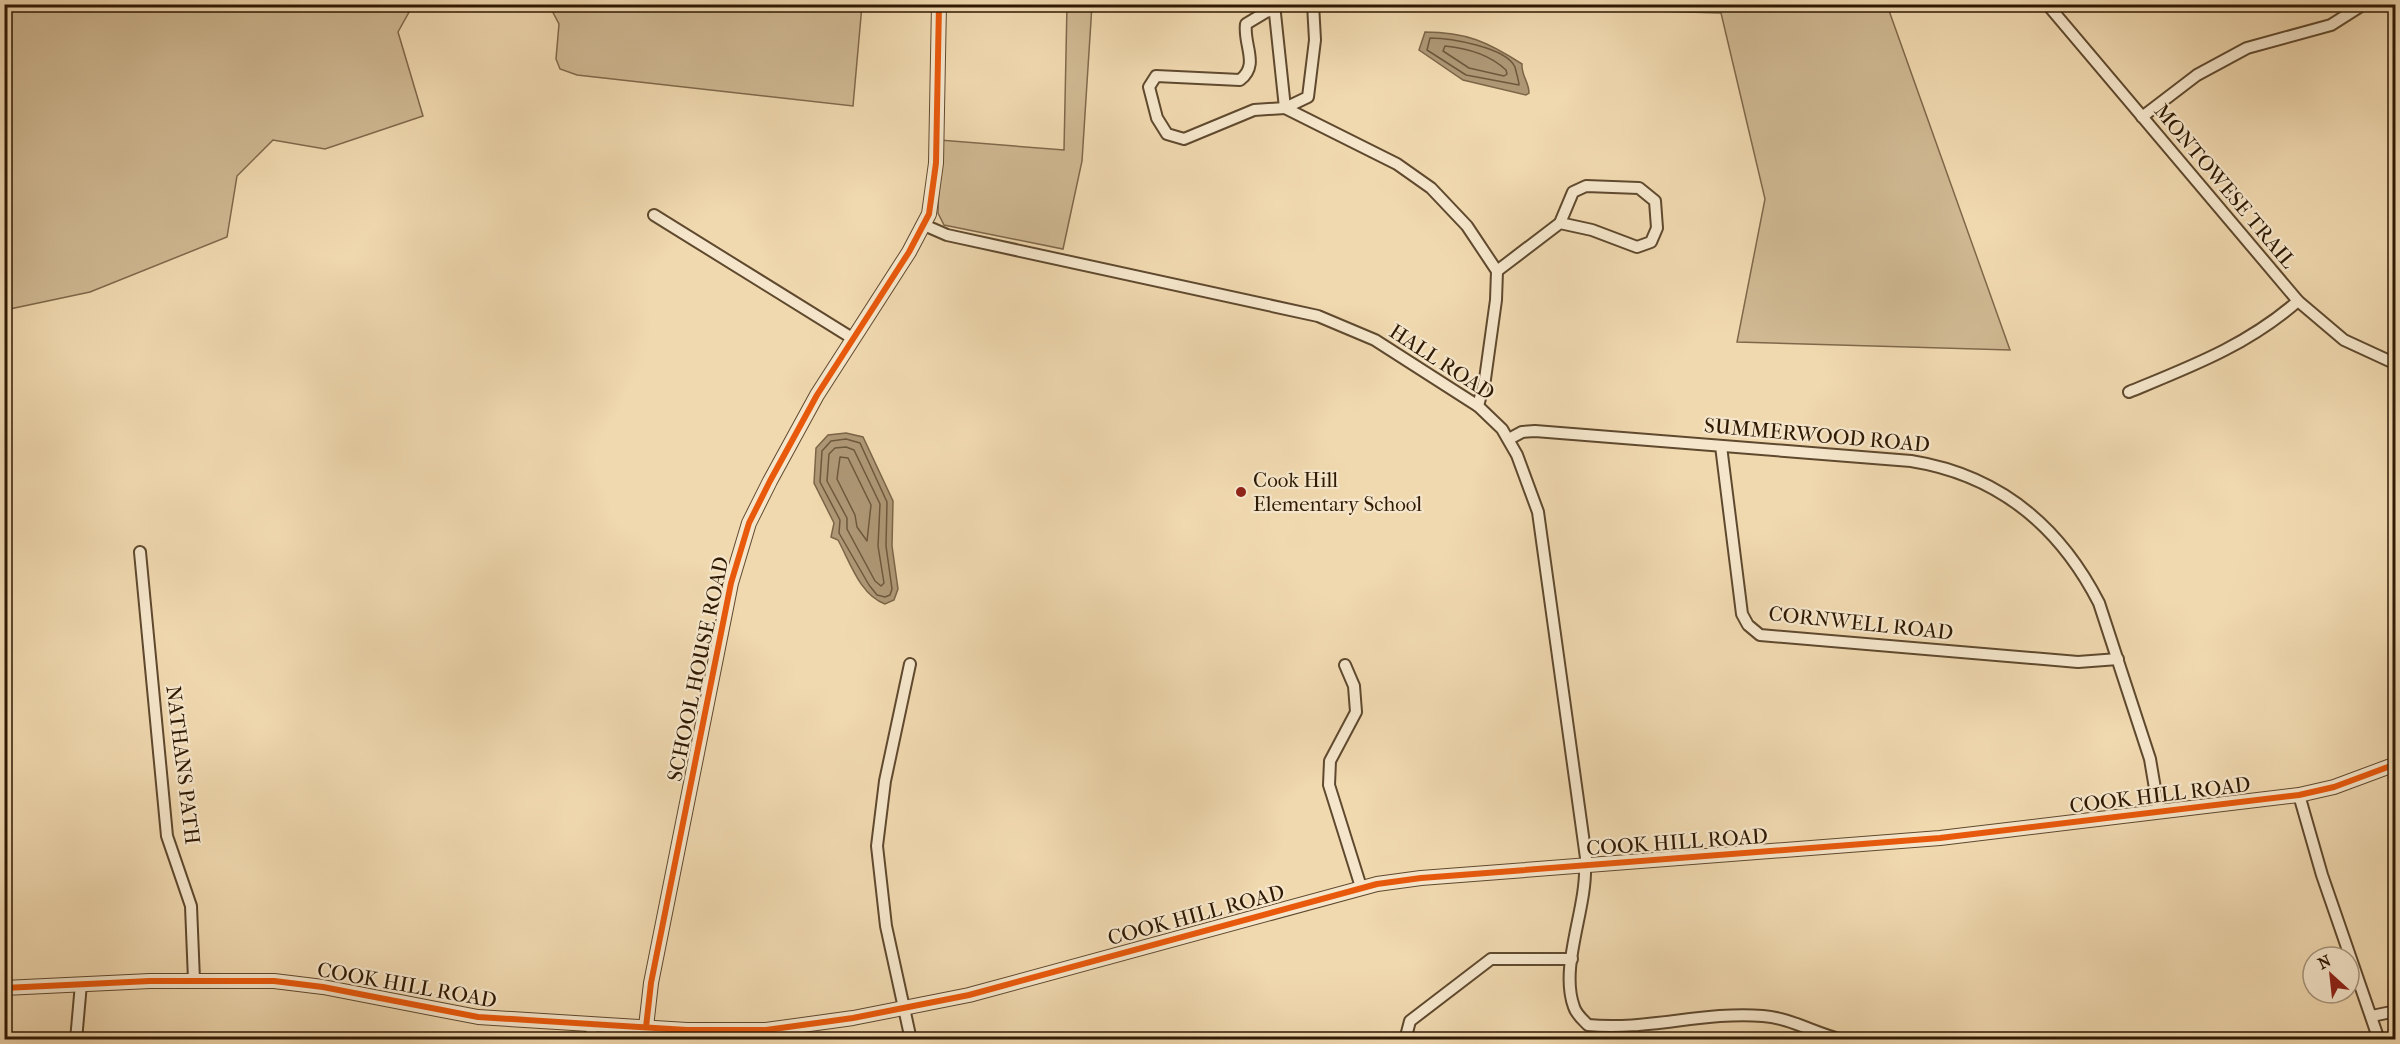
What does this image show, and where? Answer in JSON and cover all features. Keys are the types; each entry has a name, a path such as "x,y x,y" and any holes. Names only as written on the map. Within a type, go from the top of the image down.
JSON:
{"street":[{"name":"SCHOOL HOUSE ROAD","path":"646,1027 646,1011 660,938 737,557 749,523 770,481 852,338 924,225 933,201 936,163 939,4"},
{"path":"1285,108 1274,8 1246,24 1245,35 1251,63 1248,74 1240,80 1169,75 1156,76 1149,87 1157,118 1167,134 1184,139 1254,110 1285,108 1308,97 1315,40 1313,4"},
{"name":"MONTOWESE TRAIL","path":"2047,4 2298,301 2323,325 2344,340 2396,364"},
{"path":"2142,117 2197,75 2247,48 2331,26 2364,4"},
{"path":"1285,108 1397,164 1424,183 1467,226 1497,271 1496,300 1487,368 1478,406"},
{"path":"1497,271 1560,223 1573,192 1586,186 1639,188 1655,201 1657,228 1651,242 1637,247 1592,230 1560,223"},
{"path":"654,215 852,338"},
{"name":"HALL ROAD","path":"924,225 947,235 1318,316 1376,340 1478,406 1494,420 1509,439 1523,469 1538,512 1586,865 1584,897 1569,986 1574,1009 1588,1025 1617,1028 1700,1016 1764,1016 1798,1024 1843,1040"},
{"path":"2129,392 2229,350 2259,332 2298,301"},
{"name":"SUMMERWOOD ROAD","path":"1509,439 1522,432 1535,430 1911,461 1954,471 1987,485 2019,503 2060,540 2087,579 2099,603 2150,759 2159,812"},
{"name":"CORNWELL ROAD","path":"1721,446 1742,614 1748,625 1760,635 2078,662 2118,659"},
{"name":"NATHANS PATH","path":"140,552 167,836 191,906 194,980"},
{"path":"910,664 885,781 877,846 886,926 911,1040"},
{"path":"1346,665 1354,686 1356,712 1330,760 1329,785 1361,887"},
{"name":"COOK HILL ROAD","path":"4,988 194,980 292,983 459,1015 767,1035 904,1009 999,987 1361,887 1420,878 1940,838 2159,812 2299,795 2334,787 2396,764"},
{"path":"2299,795 2322,875 2379,1040"},
{"path":"1405,1040 1410,1021 1491,959 1572,959"},
{"path":"76,1040 81,984"},
{"path":"2372,1016 2396,1011"},
{"path":"590,1040 592,1024"}],"shaded area":[{"path":"5,4 413,5 398,32 423,116 325,149 273,140 237,176 227,237 90,292 5,310"},
{"path":"549,5 862,5 853,106 577,75 560,69 556,59 559,24"},
{"path":"1067,5 1092,5 1082,161 1063,249 944,225 938,213 940,140 1064,150"},
{"path":"1447,5 1887,5 2010,350 1737,342 1765,199 1721,13"}],"water":[{"path":"1425,32 1465,36 1510,56 1522,64 1529,93 1526,95 1463,80 1419,50"},
{"path":"846,433 863,437 893,501 892,546 898,589 894,600 885,604 876,600 862,586 838,540 831,537 834,523 814,483 816,448 828,435"}],"cycle path":[{"path":"646,1027 651,983 731,583 749,523 817,395 909,252 929,214 936,163 939,4"},
{"path":"4,988 150,981 274,981 323,987 478,1017 687,1030 766,1030 853,1018 969,995 1377,884 1421,878 1940,838 2299,795 2334,787 2396,764"}],"place":[{"name":"Cook Hill Elementary School","path":"1241,492"}]}
